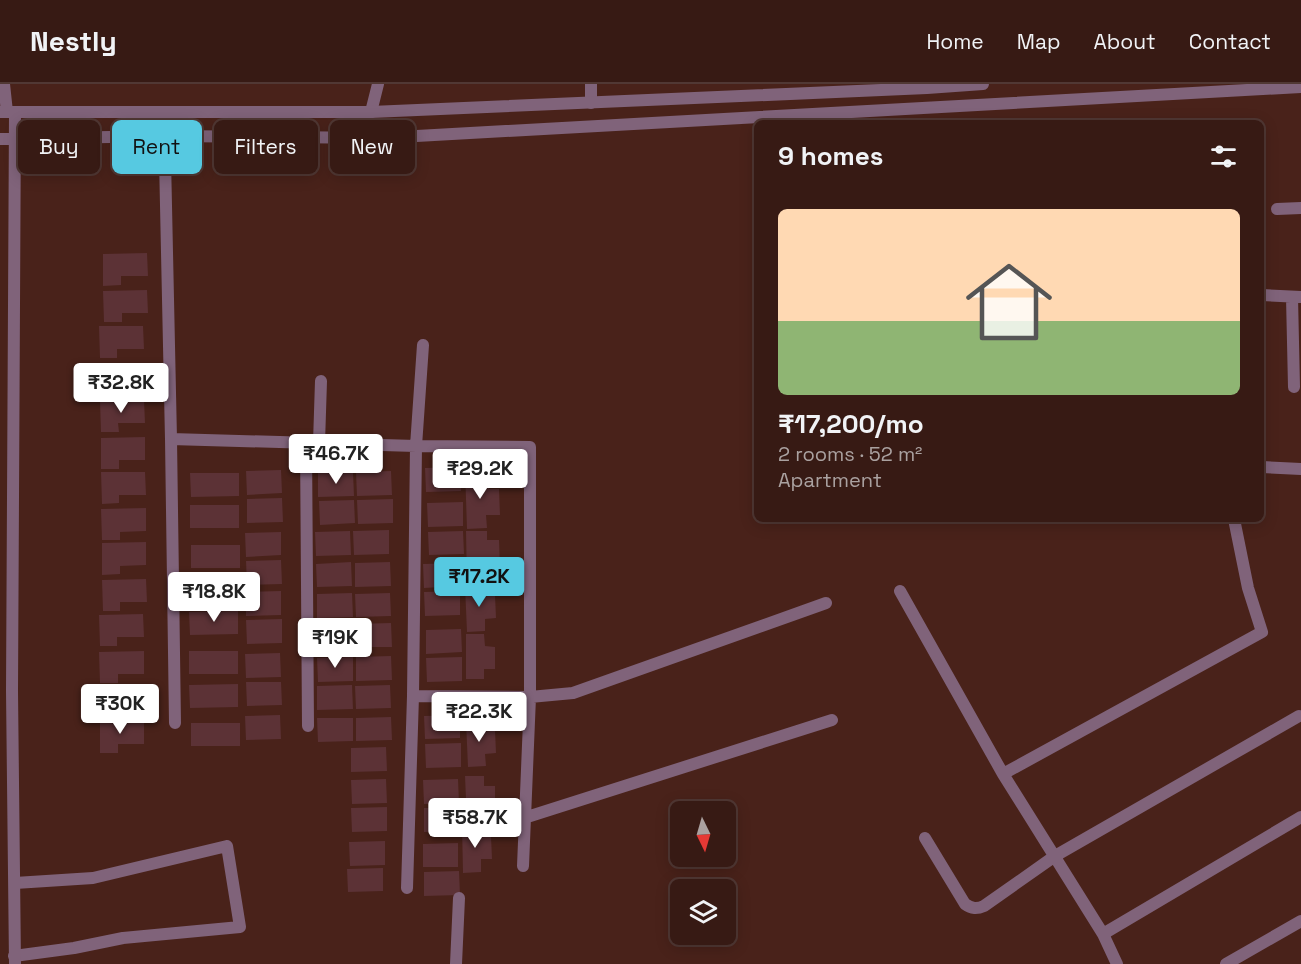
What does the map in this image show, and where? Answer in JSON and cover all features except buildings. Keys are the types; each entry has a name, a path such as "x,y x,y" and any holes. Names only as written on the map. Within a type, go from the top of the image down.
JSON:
{"street":[{"path":"4,84 7,112 14,139 12,691 15,960 123,938 240,927 227,846 93,878 15,883"},
{"path":"371,112 378,84"},
{"path":"591,84 591,103"},
{"path":"7,112 371,112 983,84"},
{"path":"202,136 381,138 1301,87"},
{"path":"164,112 164,120"},
{"path":"0,139 112,137"},
{"path":"166,174 175,723"},
{"path":"1277,209 1301,208"},
{"path":"1264,295 1296,297 1294,387"},
{"path":"407,888 413,696 416,446 423,345"},
{"path":"308,726 312,443 321,381"},
{"path":"171,439 530,447 530,697 523,866"},
{"path":"1264,467 1301,469"},
{"path":"1003,774 1262,632 1248,588 1235,522"},
{"path":"900,591 1003,774 1103,934 1118,964"},
{"path":"413,696 530,697 573,693 826,603"},
{"path":"925,838 965,904 970,908 978,909 1055,856 1299,716"},
{"path":"524,818 832,720"},
{"path":"1103,934 1301,817"},
{"path":"456,964 459,898"},
{"path":"1226,964 1301,921"}]}
